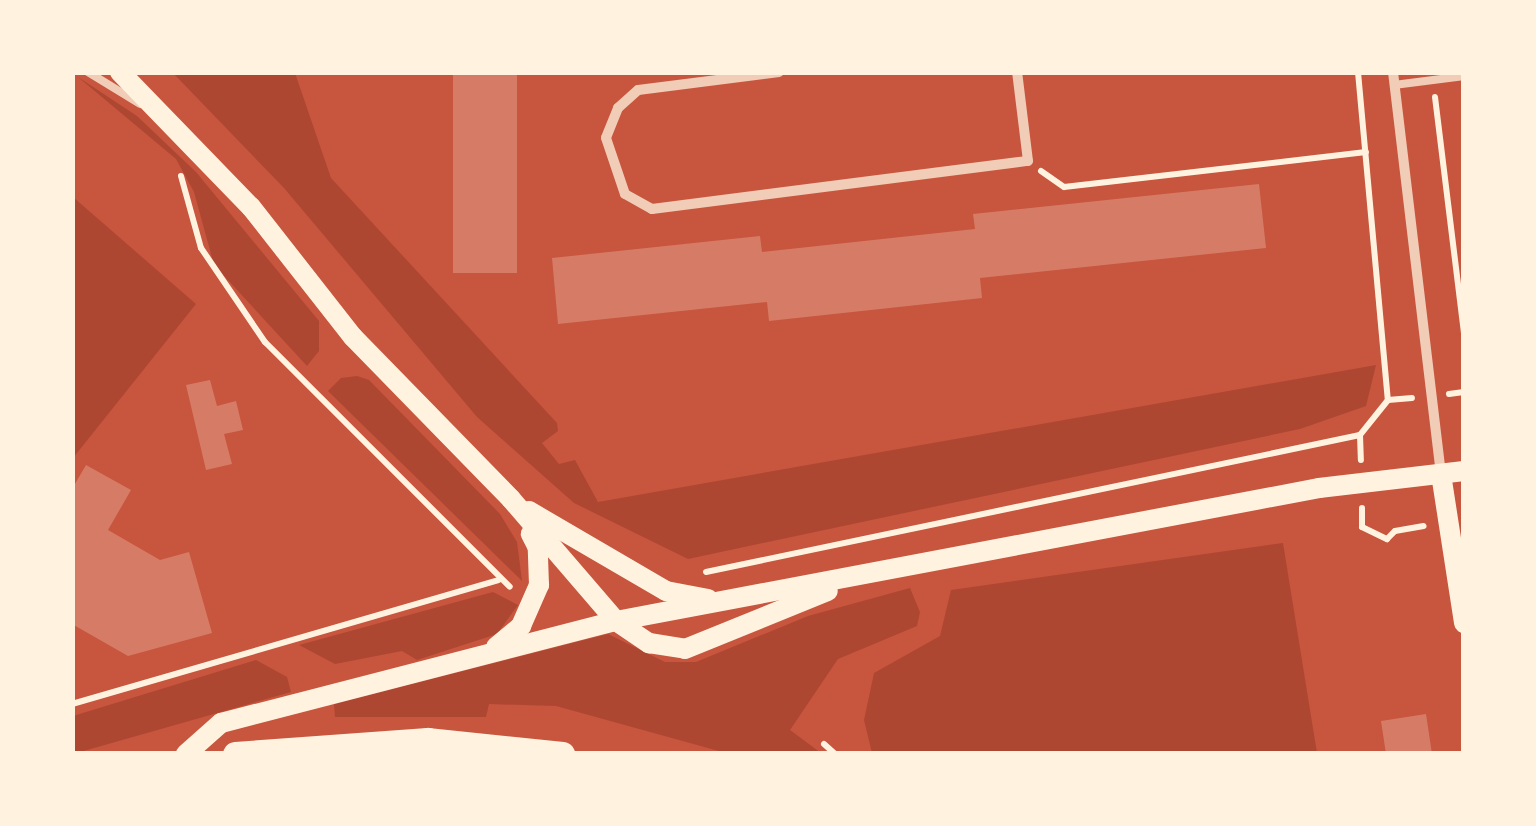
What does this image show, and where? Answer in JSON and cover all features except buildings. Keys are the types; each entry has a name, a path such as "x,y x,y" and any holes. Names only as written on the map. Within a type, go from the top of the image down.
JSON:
{"main road":[{"path":"120,72 251,207 354,337 511,499 610,616 649,643 685,649 783,614 848,580"},
{"path":"186,754 220,724 610,616 848,580 1318,488 1464,470"},
{"path":"1441,474 1464,623"},
{"path":"511,499 638,577 666,590 719,601"},
{"path":"490,651 521,626 541,571 538,548 511,499"},
{"path":"235,754 427,740 562,754"}],"street":[{"path":"778,72 638,90 618,108 606,138 626,194 652,209 1028,161 1016,72"},
{"path":"1393,72 1441,474"}],"lane":[{"path":"88,72 168,120"},
{"path":"1394,85 1464,76"}],"path":[{"path":"688,576 1360,435 1388,400 1358,72"},
{"path":"1433,80 1464,334"},
{"path":"1028,161 1064,187 1366,152"},
{"path":"72,704 498,580 472,545 266,342 201,248 197,214 170,161"},
{"path":"1362,527 1386,539 1395,530"},
{"path":"824,744 835,754"}],"shaded area":[{"path":"173,73 295,73 331,178 557,423 558,431 542,443 559,464 575,460 598,502 1376,365 1366,406 1300,429 688,559 574,503 477,417 284,188"},
{"path":"78,77 137,116 196,172 319,321 319,351 307,366 214,265 194,192 176,159"},
{"path":"73,197 196,304 73,458"},
{"path":"357,376 369,380 500,514 517,542 522,581 328,391 341,378"},
{"path":"1283,543 1317,753 872,753 864,720 874,673 940,636 951,590"},
{"path":"910,588 920,612 917,626 838,659 790,730 821,753 726,753 556,706 489,704 486,717 335,717 334,704 608,634 665,662 696,662 808,616"},
{"path":"493,592 518,605 497,634 417,660 402,651 335,664 299,645"},
{"path":"256,660 287,677 291,692 73,754 73,716"}]}
